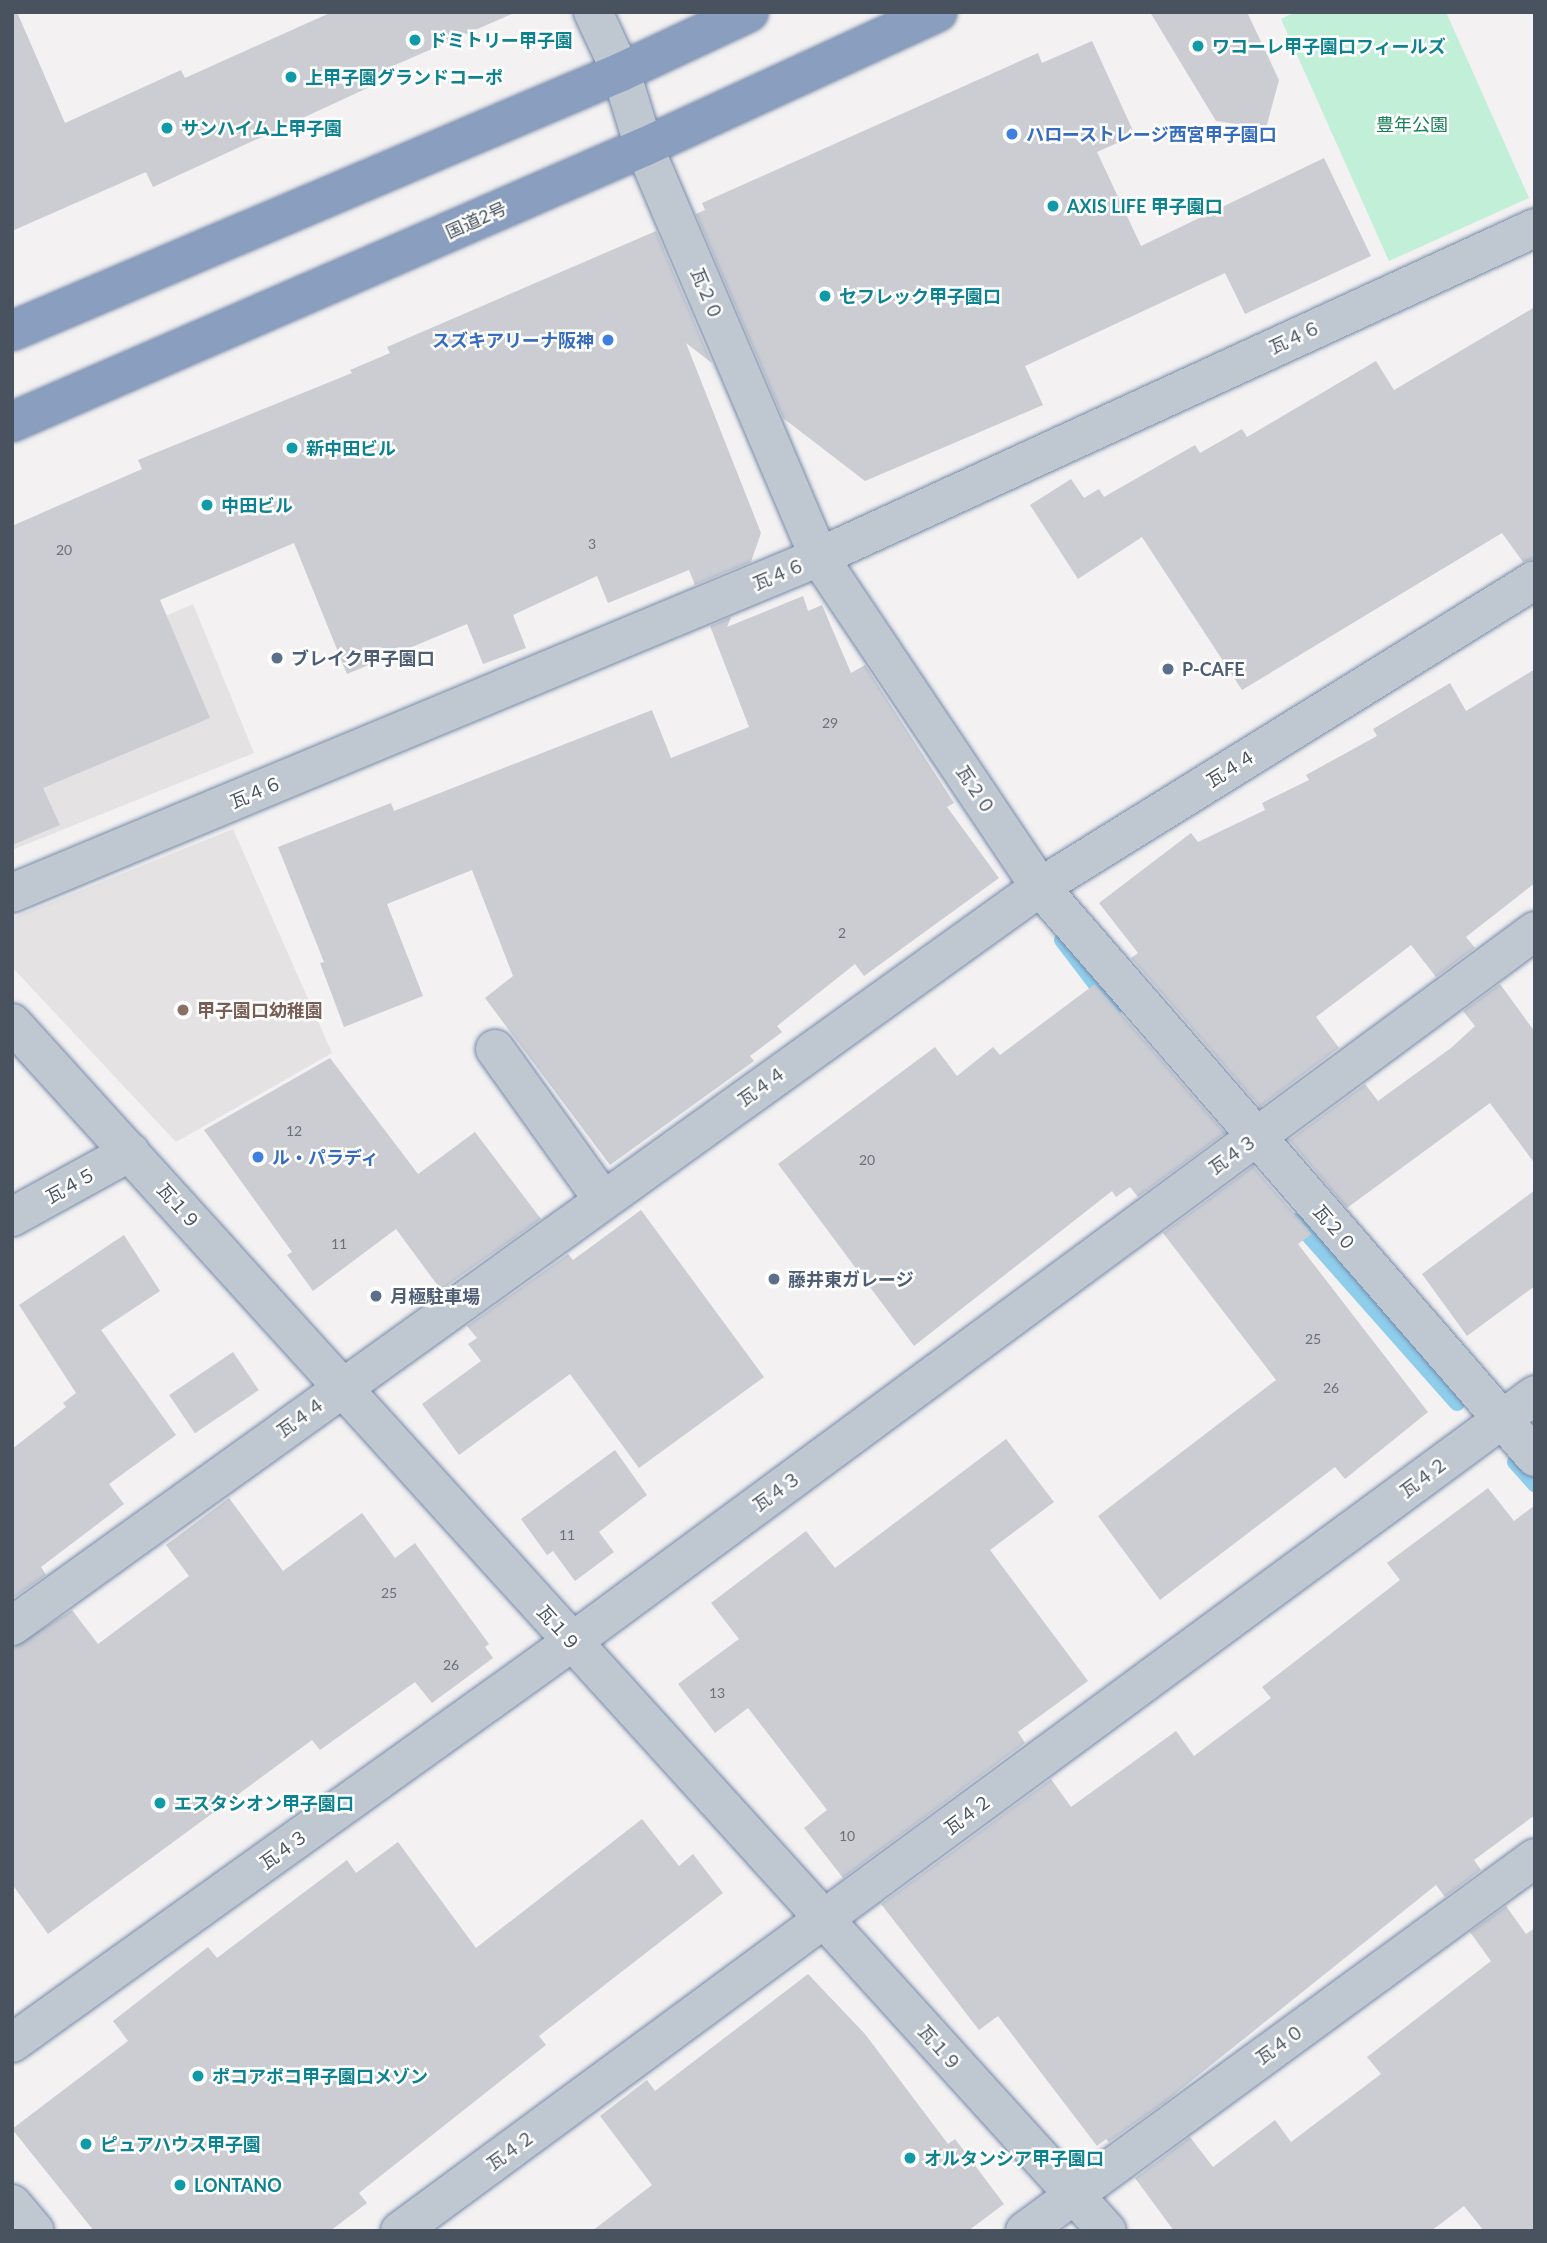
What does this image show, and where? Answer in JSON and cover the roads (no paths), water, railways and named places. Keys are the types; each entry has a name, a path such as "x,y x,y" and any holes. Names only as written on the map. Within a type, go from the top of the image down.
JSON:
{"highway":[{"path":"12,331 621,72 749,12"},
{"name":"国道2号","path":"12,422 644,147 937,12"}],"street":[{"name":"瓦２０","path":"593,12 621,72 644,147 819,557 1040,887 1255,1138 1535,1457"},
{"name":"瓦４６","path":"12,893 819,557 1535,228"},
{"name":"瓦４４","path":"12,1626 1040,887 1535,580"},
{"name":"瓦４３","path":"12,2043 572,1642 1535,931"},
{"name":"瓦１９","path":"12,1023 1107,2231"},
{"path":"495,1049 603,1199"},
{"name":"瓦４５","path":"12,1217 130,1152"},
{"name":"瓦４２","path":"400,2231 1535,1395"},
{"name":"瓦４０","path":"1025,2231 1535,1858"},
{"path":"12,2204 35,2231"}],"waterway":[{"path":"1062,940 1114,1008"},
{"path":"1296,1221 1457,1403"},
{"path":"1515,1462 1535,1484"}],"place":[{"name":"ドミトリー甲子園","path":"415,40"},
{"name":"ワコーレ甲子園口フィールズ","path":"1198,46"},
{"name":"上甲子園グランドコーポ","path":"291,77"},
{"name":"サンハイム上甲子園","path":"167,128"},
{"name":"ハローストレージ西宮甲子園口","path":"1012,134"},
{"name":"AXIS LIFE 甲子園口","path":"1053,206"},
{"name":"セフレック甲子園口","path":"825,296"},
{"name":"スズキアリーナ阪神","path":"608,340"},
{"name":"新中田ビル","path":"292,448"},
{"name":"中田ビル","path":"207,505"},
{"name":"ブレイク甲子園口","path":"277,658"},
{"name":"P-CAFE","path":"1168,669"},
{"name":"甲子園口幼稚園","path":"183,1010"},
{"name":"ル・パラディ","path":"258,1157"},
{"name":"藤井東ガレージ","path":"774,1279"},
{"name":"月極駐車場","path":"376,1296"},
{"name":"エスタシオン甲子園口","path":"160,1803"},
{"name":"ポコアポコ甲子園口メゾン","path":"198,2076"},
{"name":"ピュアハウス甲子園","path":"86,2144"},
{"name":"オルタンシア甲子園口","path":"910,2158"},
{"name":"LONTANO","path":"180,2185"}],"park label":[{"name":"豊年公園","path":"1412,124"}]}
